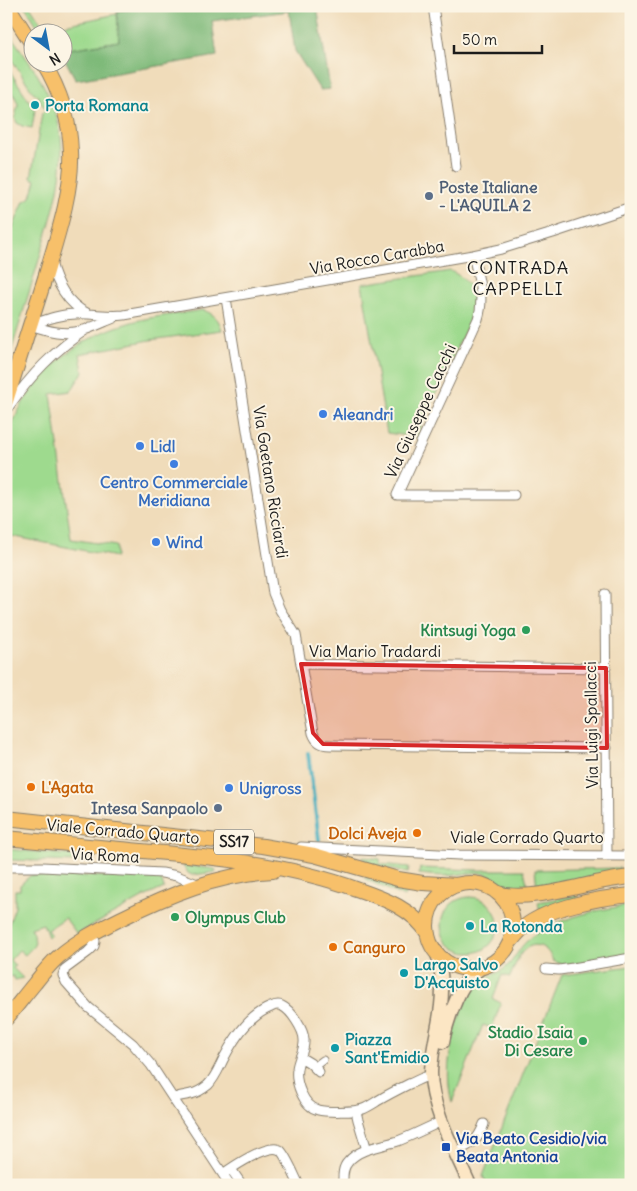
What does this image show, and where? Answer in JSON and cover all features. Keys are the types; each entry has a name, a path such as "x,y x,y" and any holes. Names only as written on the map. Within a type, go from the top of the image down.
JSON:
{"main road":[{"path":"8,6 22,28"},
{"path":"6,401 51,258 70,174 72,154 68,126 62,102 49,72"},
{"name":"Viale Corrado Quarto","path":"6,818 274,847 314,855 398,879 431,884 458,885"},
{"name":"Viale Corrado Quarto","path":"6,838 187,854 245,862 301,873 352,887 384,899 409,913 422,924 428,934"},
{"path":"6,1019 55,960 75,944 144,907 221,879 246,874 281,871 301,873"},
{"name":"SS17","path":"458,885 476,883 485,885 501,894 537,894 631,877"},
{"path":"428,934 428,920 432,906 445,891 458,885"},
{"path":"455,1152 440,1094 440,1058 445,1032 456,1001 467,981 481,968 494,962 501,956 511,941 513,928 512,914 506,902 496,892"},
{"path":"511,941 525,927 548,914 582,903 631,895"},
{"name":"SS17","path":"428,934 437,953"},
{"path":"437,953 446,961 458,967 481,968"},
{"path":"437,953 442,970 442,998 430,1076 433,1096 442,1121 470,1185"}],"street":[{"path":"433,6 456,166"},
{"name":"Via Rocco Carabba","path":"30,325 76,314 124,315 473,255 544,236 631,207"},
{"name":"Via Giuseppe Cacchi","path":"473,255 482,299 478,319 397,495 514,495"},
{"path":"51,258 55,276 67,297 78,309 92,315"},
{"name":"Via Gaetano Ricciardi","path":"226,298 274,593 280,610 296,635 301,664"},
{"name":"Via Rocco Carabba","path":"6,410 26,383 62,346 90,328 124,315"},
{"name":"Via Rocco Carabba","path":"30,325 58,333 77,332 90,328"},
{"name":"Via Luigi Spallacci","path":"605,594 608,856"},
{"name":"Via Mario Tradardi","path":"606,668 301,664 313,733 317,741 323,744 607,748"},
{"name":"Viale Corrado Quarto","path":"274,847 459,855 631,856"},
{"name":"Via Roma","path":"6,867 162,873 177,876 200,886"},
{"path":"92,934 95,942 94,946 65,969 63,974 65,980 88,1007 133,1044 142,1054 230,1185"},
{"path":"546,969 566,969 631,958"},
{"path":"174,1099 194,1093 207,1085 216,1074 245,1026 265,1010 280,1005 290,1013 302,1032 304,1045 296,1072 303,1095 309,1105 316,1110 356,1111 363,1109 423,1077 430,1076"},
{"path":"300,1058 307,1060 317,1070 323,1060"},
{"path":"356,1111 367,1150"},
{"path":"343,1185 344,1171 348,1162 356,1155 410,1136 442,1121"},
{"path":"455,1152 468,1147 474,1142 484,1124"},
{"path":"223,1174 263,1151 272,1148 282,1152 299,1185"},
{"path":"231,1169 242,1185"}],"highlighted area":[{"path":"301,664 314,664 606,668 607,748 323,744 313,733"}],"green space":[{"path":"25,6 30,6 40,22 35,22"},
{"path":"154,6 317,6 330,89 320,90 295,51 289,11 212,21 217,56 76,80 72,72 72,49 119,41 117,11"},
{"path":"117,14 119,41 72,49 72,23"},
{"path":"6,29 22,52 22,72 35,72 49,96 58,121 62,157 53,211 6,368 6,244 24,201 31,197 36,180 31,178 42,113 46,110 6,51"},
{"path":"6,65 35,110 32,128 17,123 15,118 18,104 6,81"},
{"path":"450,271 464,279 473,292 475,303 472,315 416,437 387,433 362,284"},
{"path":"203,310 215,317 222,330 150,340 80,354 83,372 71,391 51,394 71,539 116,546 116,557 6,535 6,443 24,401 37,382 69,352 109,330 140,320"},
{"path":"6,849 79,856 82,859 80,862 6,860"},
{"path":"362,858 380,859 380,864 409,867 408,873 378,866 366,861"},
{"path":"183,865 215,869 216,872 192,875 188,873"},
{"path":"420,868 524,870 528,888 508,886 481,873 445,876 419,874"},
{"path":"620,868 620,871 537,887 535,870"},
{"path":"31,875 160,876 164,888 77,934 65,918 47,930 51,935 48,937 43,924 31,928 35,941 34,945 25,955 19,950 10,960 15,966 13,968 23,978 15,980 13,976 6,978 6,932 15,907 15,890 20,890 20,885"},
{"path":"366,877 407,888 406,893 404,897 365,879"},
{"path":"578,895 578,898 540,911 538,902"},
{"path":"464,897 476,897 486,901 494,909 498,925 494,941 486,949 476,953 464,953 454,949 446,941 442,931 442,919 446,909 454,901"},
{"path":"631,905 631,954 572,964 561,964 553,961 543,947 534,945 524,950 510,977 502,975 493,999 501,1003 492,1028 483,1025 452,1102 448,1077 450,1051 461,1013 474,987 482,980 505,968 521,947 537,933 576,916"},
{"name":"Stadio Isaia Di Cesare","path":"631,966 631,1185 487,1185 483,1176 562,975"}],"waterway":[{"path":"308,753 319,840"}],"place":[{"name":"Porta Romana","path":"35,105"},
{"name":"Poste Italiane - L'AQUILA 2","path":"429,196"},
{"name":"Aleandri","path":"323,414"},
{"name":"Lidl","path":"140,446"},
{"name":"Centro Commerciale Meridiana","path":"174,464"},
{"name":"Wind","path":"156,542"},
{"name":"Kintsugi Yoga","path":"526,630"},
{"name":"L'Agata","path":"31,787"},
{"name":"Unigross","path":"229,788"},
{"name":"Intesa Sanpaolo","path":"218,808"},
{"name":"Dolci Aveja","path":"417,833"},
{"name":"Olympus Club","path":"175,917"},
{"name":"La Rotonda","path":"470,926"},
{"name":"Canguro","path":"333,947"},
{"name":"Largo Salvo D'Acquisto","path":"404,973"},
{"name":"Stadio Isaia Di Cesare","path":"583,1041"},
{"name":"Piazza Sant'Emidio","path":"335,1048"},
{"name":"Via Beato Cesidio/via Beata Antonia","path":"446,1147"}],"district":[{"name":"CONTRADA CAPPELLI","path":"518,278"}]}
